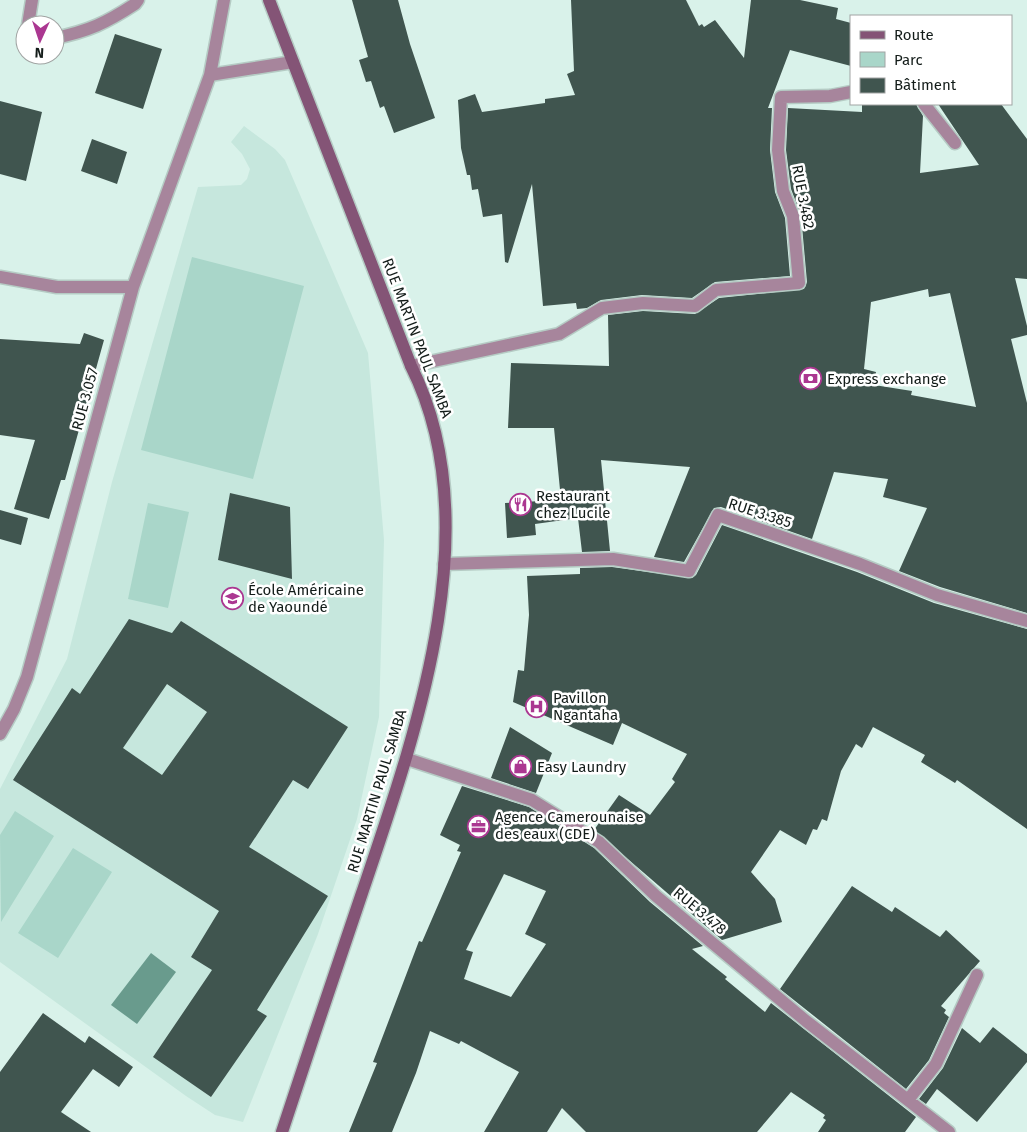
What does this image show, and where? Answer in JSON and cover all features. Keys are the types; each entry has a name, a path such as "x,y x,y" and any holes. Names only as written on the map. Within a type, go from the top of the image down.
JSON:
{"main road":[{"name":"RUE MARTIN PAUL SAMBA","path":"269,0 419,383 438,439 446,506 444,564 432,656 407,759 282,1132"}],"street":[{"path":"30,15 32,0"},
{"path":"65,36 87,31 112,20 138,0"},
{"name":"RUE 3.057","path":"0,734 14,709 27,677 133,287 210,75 224,0"},
{"path":"210,75 293,62"},
{"name":"RUE 3.482","path":"411,366 559,334 602,308 643,303 695,306 716,290 799,283 793,216 783,192 778,150 781,97 830,96 850,92"},
{"path":"925,105 955,143"},
{"path":"0,277 57,287 133,287"},
{"name":"RUE 3.385","path":"444,564 613,559 689,571 718,515 860,564 937,595 1027,620"},
{"name":"RUE 3.478","path":"407,759 532,800 600,842 656,896 798,1015 949,1132"},
{"path":"908,1100 936,1064 977,975"}],"shaded area":[{"name":"École Américaine de Yaoundé","path":"244,126 275,149 285,160 368,353 384,540 379,717 357,819 318,934 243,1122 215,1115 186,1096 0,962 0,789 67,659 112,482 198,187 241,185 247,179 250,169 242,154 231,142"},
{"path":"151,953 176,972 137,1024 111,1005"}],"green space":[{"path":"192,257 304,286 253,479 141,450"},
{"path":"148,503 189,512 168,608 128,599"},
{"path":"15,811 54,836 1,922 0,835"},
{"path":"73,848 112,872 58,958 18,933"}],"building":[{"path":"352,0 398,0 410,44 435,118 394,133 384,106 380,108 371,81 366,82 359,60 368,57"},
{"path":"571,0 686,0 699,26 702,24 704,27 715,20 744,58 751,0 800,0 838,8 836,19 850,23 850,66 790,50 768,108 772,108 770,150 775,192 785,218 790,276 715,282 692,298 642,295 601,300 587,308 577,309 576,303 543,306 532,184 508,263 505,262 502,214 483,217 478,189 472,190 470,175 467,175 461,148 458,100 475,94 482,112 545,103 545,99 575,95 567,74 574,71"},
{"path":"115,34 162,49 143,109 95,93"},
{"path":"0,101 42,112 26,181 0,174"},
{"path":"862,105 917,105 923,116 920,173 979,165 939,105 1002,105 1027,139 1027,279 1015,278 1027,326 1027,335 1011,339 1027,403 1027,613 940,587 899,571 927,508 883,497 888,479 834,472 812,539 721,507 714,508 684,562 654,557 690,467 601,460 610,551 582,552 578,518 535,524 536,535 507,538 505,503 561,500 554,428 508,428 511,363 609,366 608,315 643,311 695,314 719,298 804,289 807,282 801,215 791,189 786,150 788,108 862,112","holes":["928,289 929,297 950,293 976,407 911,395 912,391 874,385 876,372 864,369 871,302"]},
{"path":"92,139 127,152 117,184 81,171"},
{"path":"84,333 104,340 65,480 61,480 49,519 14,509 35,440 0,435 0,339 80,344"},
{"path":"230,493 290,507 292,579 218,560"},
{"path":"0,510 28,518 21,545 0,539"},
{"path":"722,525 857,572 934,603 1027,629 1027,829 957,780 955,783 921,762 925,755 873,727 862,748 856,744 841,771 827,821 822,819 817,830 813,829 806,845 780,830 751,872 775,899 782,922 722,940 594,830 619,795 650,815 675,782 672,779 687,754 622,723 613,745 513,702 518,670 524,671 529,615 527,576 580,574 580,568 612,567 692,578 696,575"},
{"path":"129,619 172,633 181,621 348,727 308,789 293,780 249,847 328,896 257,1010 267,1016 211,1097 153,1057 212,970 191,957 219,911 13,780 72,688 80,694","holes":["167,684 207,712 162,775 123,748"]},
{"path":"510,727 552,753 536,793 491,778"},
{"path":"462,786 529,807 594,848 650,902 703,946 692,949 727,977 725,979 765,1012 771,1003 916,1117 905,1132 818,1132 826,1120 823,1118 825,1115 791,1092 757,1132 586,1132 562,1108 547,1132 484,1132 519,1072 461,1041 459,1044 430,1031 416,1073 392,1132 349,1132 377,1063 373,1062 419,941 422,942 461,852 457,851 460,845 440,835","holes":["504,874 546,891 525,934 546,944 511,997 464,979 473,952 466,950"]},
{"path":"852,886 892,912 895,907 940,937 946,930 980,961 941,1006 946,1010 944,1013 949,1017 929,1060 906,1089 780,989"},
{"path":"43,1013 85,1043 89,1036 133,1067 119,1087 93,1069 61,1112 91,1132 0,1132 0,1072"},
{"path":"993,1027 1027,1054 1027,1062 977,1122 937,1089 926,1104 919,1099 943,1068 962,1028 980,1043"}],"place":[{"name":"Express exchange","path":"811,379"},
{"name":"Restaurant chez Lucile","path":"520,505"},
{"name":"École Américaine de Yaoundé","path":"232,599"},
{"name":"Pavillon Ngantaha","path":"537,707"},
{"name":"Easy Laundry","path":"521,767"},
{"name":"Agence Camerounaise des eaux (CDE)","path":"479,826"}]}
